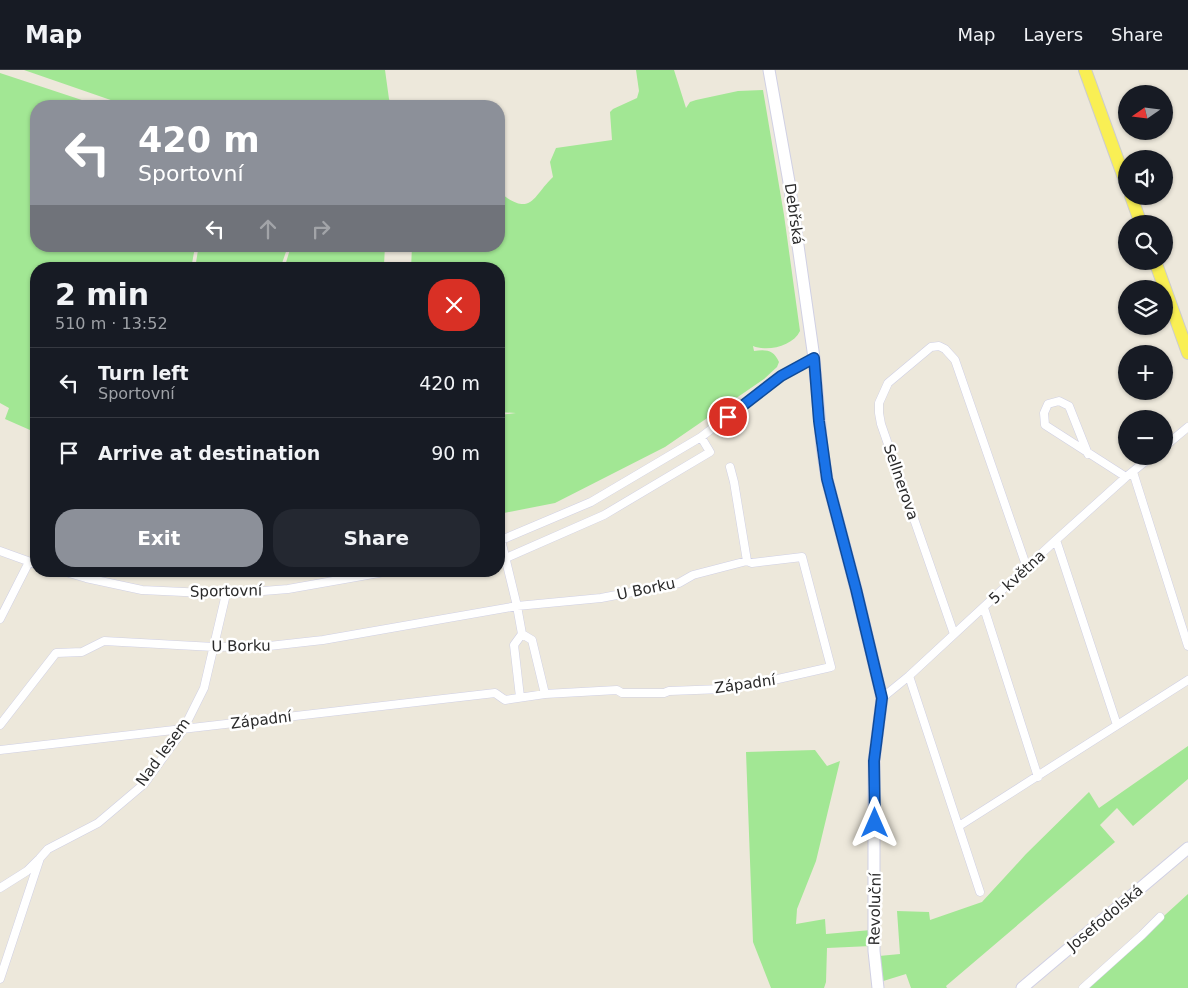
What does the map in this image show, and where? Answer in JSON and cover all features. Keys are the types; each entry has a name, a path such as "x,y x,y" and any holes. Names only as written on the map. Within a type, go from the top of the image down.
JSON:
{"main road":[{"name":"Debřská","path":"769,70 789,182 814,358"},
{"path":"1085,70 1118,160"},
{"path":"1158,270 1188,353"},
{"name":"Revoluční","path":"814,358 819,421 827,479 882,698 874,761 874,951 878,988"},
{"name":"Josefodolská","path":"1022,988 1188,848"}],"street":[{"name":"Sellnerova","path":"954,634 881,424 879,413 879,403 888,383 931,347 939,346 954,360 1028,568"},
{"path":"505,539 591,502 702,437 781,376 814,358"},
{"path":"1088,454 1069,406 1059,401 1048,404 1044,413 1045,425 1088,454 1126,477"},
{"path":"1173,440 1188,427"},
{"path":"506,558 604,515 710,452 702,437"},
{"name":"5. května","path":"882,698 910,676 1056,540 1141,465"},
{"path":"730,467 747,561"},
{"path":"1133,472 1188,646"},
{"path":"1056,540 1117,725"},
{"path":"0,551 30,562"},
{"path":"505,555 522,634 514,644 520,697"},
{"name":"U Borku","path":"0,725 56,653 82,652 104,641 214,647 269,646 324,640 517,606 601,598 679,583 693,574 747,561 752,563 802,557"},
{"name":"Západní","path":"0,750 495,693 505,700 545,694 618,690 622,693 664,693 669,691 722,689 778,680 831,667 802,557"},
{"path":"0,619 30,568"},
{"name":"Sportovní","path":"83,577 142,590 226,594 288,589 356,577"},
{"name":"Nad lesem","path":"0,888 27,871 48,848 98,823 144,784 183,730 204,688 226,594"},
{"path":"984,608 1038,776"},
{"path":"522,634 532,640 545,694"},
{"path":"910,676 980,892"},
{"path":"959,826 1188,680"},
{"path":"0,979 40,858"},
{"path":"1083,988 1160,917"}],"green space":[{"path":"24,70 385,70 389,100 111,100"},
{"path":"636,70 674,70 686,108 690,102 696,100 738,91 763,90 784,215 800,331 792,341 786,344 773,348 753,346 754,351 766,350 775,355 779,362 777,367 764,379 665,447 555,503 505,513 505,414 516,413 505,412 505,262 411,262 412,252 505,252 505,196 518,203 525,204 530,202 553,177 550,162 556,148 612,140 610,112 637,98 639,91"},
{"path":"0,73 82,100 30,100 30,252 194,252 192,262 30,262 30,430 5,419 9,408 0,403"},
{"path":"198,252 286,252 282,262 196,262"},
{"path":"289,252 385,252 384,262 286,262"},
{"path":"1188,746 1188,779 1133,826 1117,808 1100,825 1115,842 946,986 947,988 911,988 906,974 880,982 879,956 900,954 897,911 929,912 930,920 982,902 1026,854 1089,792 1099,808"},
{"path":"815,750 827,766 840,761 816,861 797,909 796,924 825,919 826,934 871,930 871,946 827,948 826,982 824,988 771,988 753,942 746,752"},
{"path":"1188,894 1188,988 1085,988"}],"route":[{"path":"728,417 781,376 814,358 819,421 827,479 882,698 874,761 875,823"}]}
